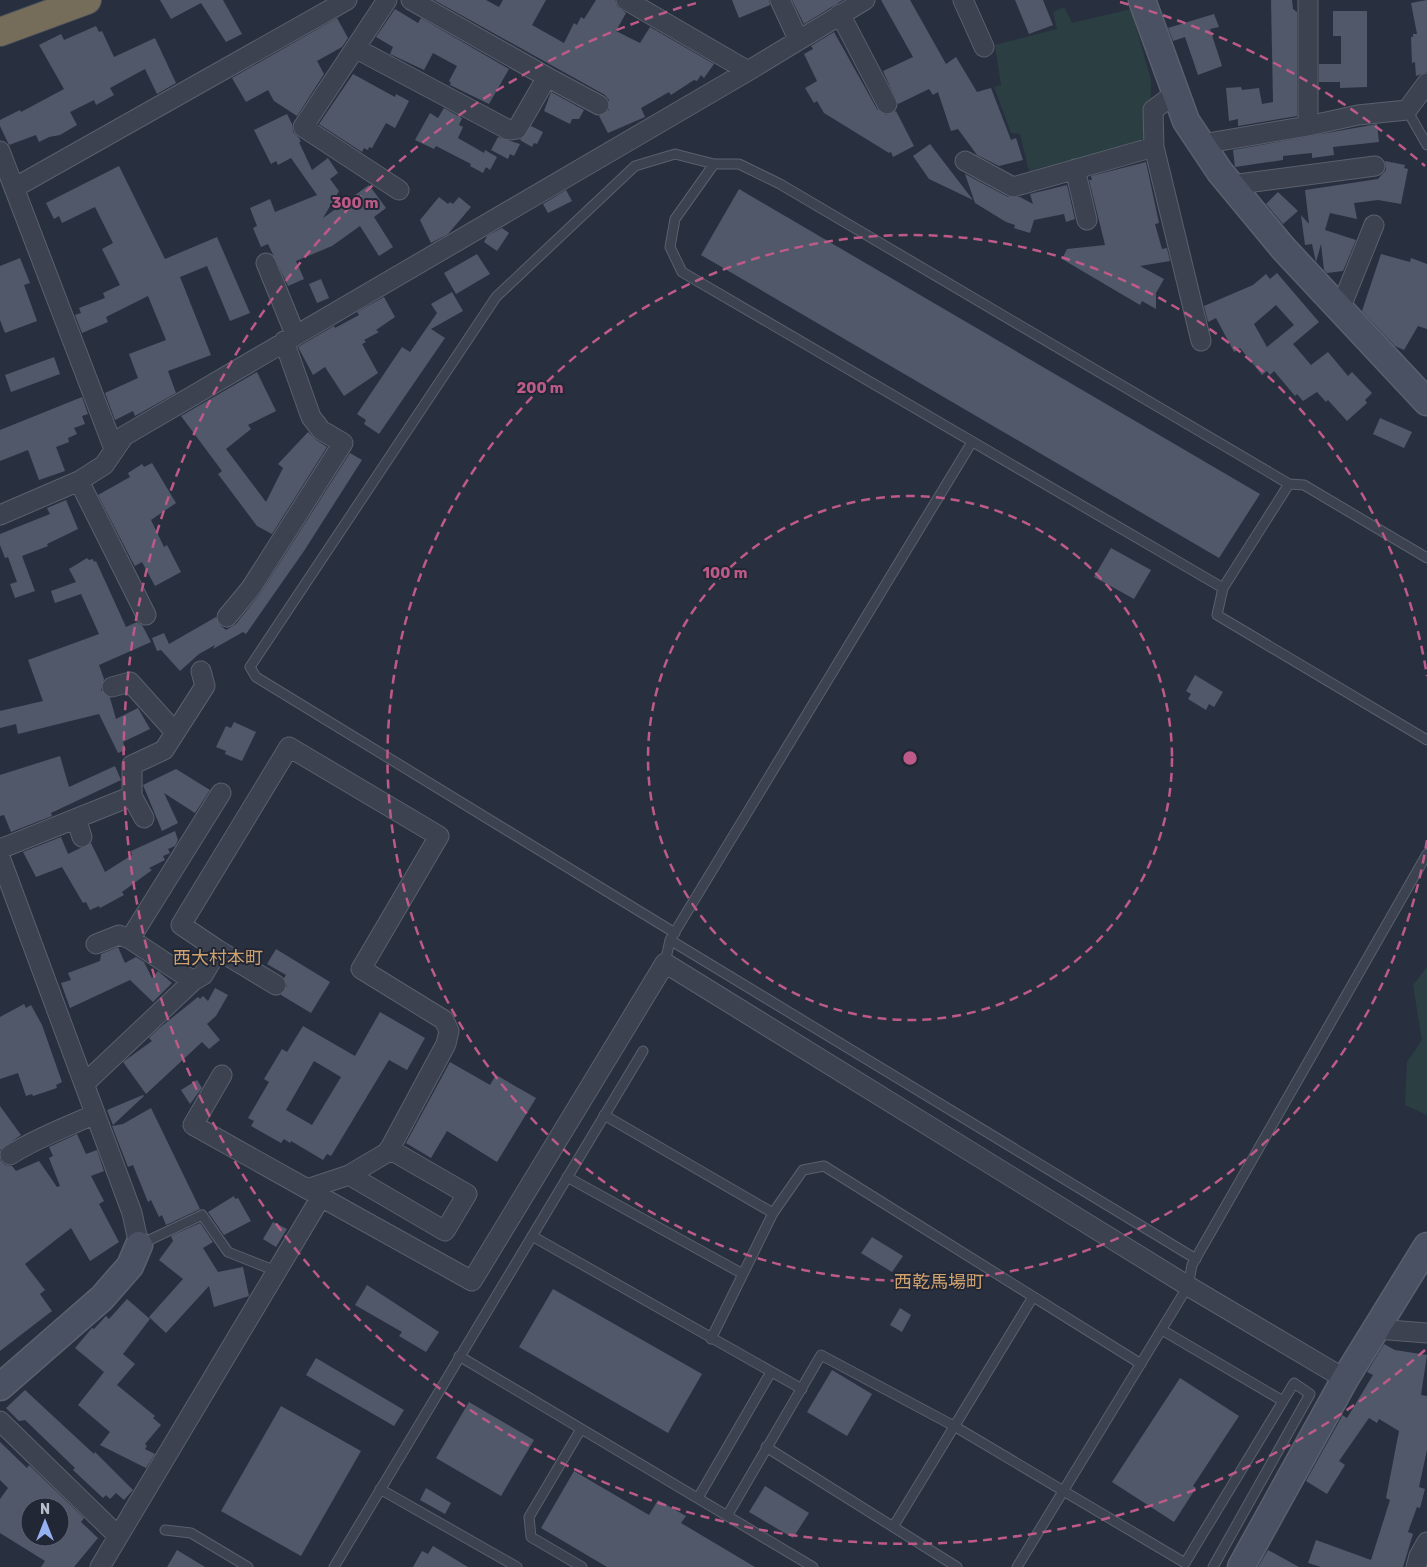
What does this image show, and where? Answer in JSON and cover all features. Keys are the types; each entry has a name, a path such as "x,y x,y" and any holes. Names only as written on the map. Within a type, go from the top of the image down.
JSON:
{"highway":[{"path":"0,32 86,0"}],"street":[{"path":"14,188 347,0"},
{"path":"387,0 303,127 399,190"},
{"path":"411,0 599,105"},
{"path":"626,0 748,71"},
{"path":"780,0 798,39"},
{"path":"0,515 79,480 104,465 124,436 289,337 748,71 865,0"},
{"path":"963,0 984,47"},
{"path":"1142,0 1186,121 1231,185 1283,248 1427,402"},
{"path":"1308,0 1308,126"},
{"path":"840,14 887,104"},
{"path":"355,48 509,130 517,129 547,77"},
{"path":"1202,144 1308,126 1358,115 1407,110 1427,83"},
{"path":"1176,93 1153,110 1154,147 1201,341"},
{"path":"965,161 1013,187 1154,147"},
{"path":"0,150 114,450"},
{"path":"1231,185 1375,166"},
{"path":"1075,169 1087,220"},
{"path":"1340,309 1374,224"},
{"path":"227,617 251,588 342,443 321,430 311,417 266,262"},
{"path":"79,480 146,616"},
{"path":"144,818 132,796 132,765 164,750 205,686 201,671"},
{"path":"112,687 130,682 175,732"},
{"path":"100,1567 276,1272 314,1193 349,1175 389,1149 446,1044 449,1030 444,1020 361,969 440,836 289,747 181,925 276,985"},
{"path":"96,944 125,937 221,793"},
{"path":"0,849 79,828 132,796"},
{"path":"0,857 132,1212 139,1245 130,1266 102,1298 0,1387"},
{"path":"125,937 133,910"},
{"path":"125,937 193,981"},
{"path":"84,1084 202,974 218,950"},
{"path":"222,1075 193,1126 472,1281 665,963 1188,1286 1345,1379"},
{"path":"10,1155 28,1143 45,1138 95,1114"},
{"path":"349,1175 445,1231 467,1194 389,1149"},
{"path":"1241,1567 1345,1379 1427,1246"},
{"path":"1376,1329 1427,1333"},
{"path":"0,1420 118,1536"},
{"path":"1416,1567 1419,1556 1427,1542"}],"lane":[{"path":"1407,110 1427,145"},
{"path":"1196,1259 256,677 250,667 496,297 635,166 675,154 714,164 739,164 780,184 1289,484 1304,486 1427,558"},
{"path":"714,164 676,219 670,248 682,272 1223,588"},
{"path":"665,963 672,936 972,442"},
{"path":"1289,484 1223,588 1217,615 1427,740"},
{"path":"1017,1567 1188,1286 1196,1259 1427,854"},
{"path":"334,1567 643,1051"},
{"path":"604,1115 773,1213"},
{"path":"711,1338 773,1213 804,1170 824,1166 1141,1364"},
{"path":"567,1176 743,1274"},
{"path":"139,1245 202,1216 228,1252 276,1272"},
{"path":"532,1236 802,1389"},
{"path":"893,1527 1033,1297"},
{"path":"1162,1330 1283,1401"},
{"path":"727,1516 821,1355 954,1426 1185,1563 1294,1383 1310,1394 1213,1567"},
{"path":"459,1356 814,1567"},
{"path":"698,1498 771,1372"},
{"path":"581,1428 529,1517 531,1537 582,1567"},
{"path":"766,1447 958,1567"},
{"path":"380,1490 517,1567"},
{"path":"165,1530 191,1533 248,1567"}],"green space":[{"path":"1064,7 1072,23 1131,9 1151,80 1150,139 1029,171 1020,134 1011,133 994,87 1001,85 995,45 1057,29 1053,12"},
{"path":"1427,967 1427,1115 1405,1105 1407,1062 1422,1040 1413,985"}],"building":[{"path":"160,0 223,0 242,34 226,42 201,3 171,19"},
{"path":"434,0 486,0 499,7 503,0 546,0 532,25 564,43 574,23 577,25 581,17 584,19 596,0 615,0 617,6 626,13 616,31 640,43 650,27 714,64 704,78 701,75 697,81 694,80 671,95 669,92 641,108 645,117 608,133 599,116 609,110 609,100 605,95"},
{"path":"732,0 769,0 770,5 739,18"},
{"path":"792,0 843,0 804,24"},
{"path":"881,0 910,0 946,64 956,57 977,92 991,88 1011,140 1016,138 1023,160 999,166 977,155 958,129 951,131 938,92 933,95 929,89 898,104 883,71 913,57"},
{"path":"1015,0 1043,0 1053,25 1029,34"},
{"path":"1271,0 1292,0 1293,9 1297,12 1297,116 1238,126 1238,119 1229,121 1226,88 1241,87 1242,90 1259,88 1262,104 1273,102"},
{"path":"1427,0 1427,72 1416,76 1415,62 1412,63 1411,37 1413,37 1413,34 1417,34 1411,3"},
{"path":"395,9 418,23 421,18 509,69 489,104 450,85 449,81 457,66 433,53 424,70 390,54 393,47 376,37"},
{"path":"1333,11 1367,11 1367,87 1340,88 1340,82 1319,82 1319,64 1341,64 1341,36 1333,36"},
{"path":"1214,14 1219,27 1210,29 1222,66 1198,75 1185,37 1173,41 1168,28"},
{"path":"337,18 348,38 342,47 317,61 324,74 297,116 274,101 268,90 246,102 232,78"},
{"path":"96,26 99,32 102,31 114,57 155,38 176,83 157,94 145,69 110,88 114,95 96,105 94,100 70,112 77,125 60,135 49,137 39,142 36,135 9,145 0,126 0,120 20,110 21,112 64,89 39,45 61,34 64,40"},
{"path":"834,32 877,109 886,115 896,111 914,146 893,157 891,152 889,153 824,113 817,101 814,103 805,88 817,81 804,54 813,49 811,46"},
{"path":"353,74 395,97 396,94 409,101 395,128 386,123 372,148 369,147 368,150 364,148 362,152 319,124"},
{"path":"551,92 584,110 579,119 572,119 570,124 544,111"},
{"path":"444,108 462,118 459,125 463,127 458,138 484,153 485,150 497,157 490,170 486,167 483,173 470,166 471,164 436,146 434,149 415,140 430,113 438,118"},
{"path":"287,114 292,124 293,132 301,142 299,142 312,170 328,158 338,173 330,179 339,191 323,218 369,185 386,208 374,217 393,247 379,256 360,226 332,246 296,261 304,279 288,286 268,244 261,247 253,228 257,226 250,208 270,199 275,212 317,195 291,158 278,165 276,161 271,164 254,130"},
{"path":"1377,124 1379,142 1333,147 1334,155 1312,158 1312,153 1283,156 1283,160 1235,167 1233,150"},
{"path":"531,126 543,132 537,144 534,143 532,147 520,140"},
{"path":"498,137 520,144 514,156 510,154 508,159 491,150"},
{"path":"930,144 973,200 929,179 913,156"},
{"path":"1385,161 1405,165 1404,168 1408,169 1401,204 1378,200 1354,203 1357,219 1330,213 1325,230 1356,240 1343,271 1327,273 1324,270 1321,244 1316,262 1312,244 1305,245 1301,215 1309,224 1305,190 1378,179 1386,170"},
{"path":"1146,162 1159,223 1155,224 1162,249 1167,248 1170,261 1140,266 1164,279 1156,293 1156,309 1142,301 1140,305 1062,259 1067,249 1105,245 1089,180 1092,180 1091,176"},
{"path":"119,166 165,259 217,237 250,313 230,321 207,266 180,277 211,355 168,371 176,393 135,416 133,411 115,420 105,393 138,378 129,354 166,340 148,296 106,317 108,322 82,333 75,315 81,313 79,308 105,298 103,293 120,285 102,249 113,243 95,207 62,223 59,216 54,219 46,203"},
{"path":"965,174 1008,197 1020,197 1033,204 1030,194 1067,185 1075,219 1066,222 1064,214 1034,220 1030,233 1014,228 1015,225 1006,222 975,203"},
{"path":"739,189 1260,494 1219,558 701,255"},
{"path":"566,190 572,201 548,213 543,204"},
{"path":"1278,192 1298,211 1283,224 1266,204"},
{"path":"439,197 448,204 450,202 453,204 459,197 471,207 448,234 431,243 420,220"},
{"path":"502,228 509,233 497,251 484,242 487,236"},
{"path":"477,254 490,274 456,294 444,273"},
{"path":"1381,254 1410,262 1411,258 1427,264 1427,329 1418,326 1404,350 1395,346 1362,311"},
{"path":"20,258 30,283 24,285 37,321 5,333 0,320 0,266"},
{"path":"1277,273 1319,322 1293,344 1311,365 1328,352 1348,376 1352,372 1372,393 1365,400 1367,403 1347,421 1328,400 1326,402 1317,392 1303,401 1297,394 1295,396 1274,371 1270,375 1267,371 1262,375 1240,348 1234,352 1216,318 1208,322 1204,306 1253,285 1266,274 1270,279","holes":["1276,305 1294,325 1267,347 1254,324"]},
{"path":"321,279 329,298 317,303 309,284"},
{"path":"452,292 463,311 431,329 445,338 379,434 364,424 366,420 357,414 402,347 410,352 437,313 431,304"},
{"path":"384,297 395,317 376,330 379,332 364,340 366,342 362,344 378,373 344,396 325,367 313,375 298,347 334,326 335,328 359,315 357,312"},
{"path":"54,357 60,374 11,392 5,375"},
{"path":"257,372 276,411 248,425 251,429 226,449 266,502 283,468 278,464 308,432 327,447 272,534 257,526 218,474 222,471 181,416"},
{"path":"82,397 88,414 82,416 85,424 74,428 77,434 68,438 69,442 56,447 65,471 39,480 28,450 0,461 0,430"},
{"path":"1380,418 1412,432 1404,448 1373,434"},
{"path":"350,453 362,460 304,551 246,634 243,632 213,649 215,645 199,654 180,671 161,650 157,651 152,638 164,633 169,644 216,617 220,625 226,630 236,624 260,594"},
{"path":"152,463 176,503 151,520 164,547 167,545 181,572 155,586 142,562 135,566 98,495 130,477 128,473 142,464 144,467"},
{"path":"66,500 78,529 47,544 48,546 22,556 35,591 15,598 10,584 17,582 8,557 5,558 0,545 0,534 50,514 47,508"},
{"path":"1111,548 1151,570 1134,599 1094,577"},
{"path":"87,558 89,560 93,559 94,562 96,561 126,627 137,622 142,625 151,642 99,665 104,679 101,690 110,698 116,719 138,708 150,729 123,742 126,750 118,753 99,714 18,734 16,724 0,728 0,711 43,701 28,660 99,634 81,594 55,603 51,591 76,582 69,569"},
{"path":"1195,675 1223,692 1214,707 1209,704 1206,710 1188,699 1191,694 1186,691"},
{"path":"234,722 256,732 242,761 225,754 226,751 216,747 226,726 231,728"},
{"path":"60,756 69,787 115,766 121,780 51,813 52,816 11,832 4,815 0,816 0,775"},
{"path":"176,769 210,790 195,813 164,793 178,823 162,831 143,785"},
{"path":"175,831 178,840 175,846 168,849 170,853 163,856 165,860 149,868 152,870 122,892 124,895 100,908 99,906 90,910 86,902 83,903 62,867 36,877 23,852 61,837 68,854 91,843 105,872 132,855 131,851"},
{"path":"118,947 125,963 136,957 144,962 152,978 158,971 172,983 153,1002 130,980 70,1008 61,983 71,980 68,973 100,961 101,954"},
{"path":"276,949 330,982 311,1013 281,995 287,986 284,978 286,975 267,964"},
{"path":"215,988 228,995 216,1016 207,1024 220,1040 209,1049 202,1042 146,1094 123,1062 152,1041 149,1038 158,1029 198,997 200,999 203,996 208,1001"},
{"path":"24,1004 26,1008 31,1005 42,1025 62,1082 56,1085 57,1088 33,1096 32,1094 26,1096 18,1073 0,1079 0,1017"},
{"path":"380,1012 425,1038 407,1070 389,1060 331,1156 327,1154 323,1160 291,1141 290,1143 284,1139 281,1143 251,1126 254,1121 248,1118 269,1082 264,1079 282,1049 287,1052 303,1026 355,1056","holes":["314,1061 341,1077 312,1125 286,1110"]},
{"path":"450,1062 490,1085 496,1075 536,1098 497,1162 447,1131 431,1158 406,1143"},
{"path":"197,1080 202,1088 190,1104 181,1090"},
{"path":"144,1096 113,1125 107,1110"},
{"path":"0,1106 21,1135 0,1150"},
{"path":"151,1108 200,1209 166,1225 162,1215 159,1217 151,1200 148,1202 133,1165 128,1167 112,1126 123,1124"},
{"path":"77,1134 86,1154 97,1150 104,1171 91,1176 104,1201 99,1204 119,1242 90,1261 71,1228 25,1264 45,1290 40,1294 52,1311 0,1351 0,1160 5,1165 12,1166 16,1171 39,1161 57,1187 60,1186 49,1158 53,1156 49,1147"},
{"path":"234,1196 235,1199 238,1198 251,1221 224,1235 208,1212"},
{"path":"273,1222 287,1229 276,1247 263,1239"},
{"path":"200,1223 213,1242 203,1248 218,1272 243,1267 249,1296 214,1307 209,1286 166,1333 149,1317 183,1279 159,1260 173,1241 171,1236"},
{"path":"872,1237 903,1256 892,1272 861,1253"},
{"path":"367,1285 439,1332 426,1352 399,1336 402,1332 355,1305"},
{"path":"553,1289 702,1374 668,1433 519,1347"},
{"path":"127,1299 150,1319 123,1354 135,1364 117,1385 155,1416 153,1418 161,1425 145,1444 147,1446 145,1449 155,1454 146,1468 100,1445 110,1432 78,1405 104,1372 75,1348 92,1328 94,1329 106,1316 109,1319"},
{"path":"900,1308 911,1315 902,1332 890,1325"},
{"path":"1384,1344 1395,1350 1427,1355 1421,1395 1427,1396 1427,1450 1419,1487 1425,1489 1420,1508 1417,1507 1408,1532 1413,1534 1403,1567 1321,1567 1308,1563 1316,1540 1371,1560 1390,1500 1386,1498 1399,1431 1379,1419 1377,1423 1369,1418 1339,1461 1345,1465 1327,1494 1306,1481 1342,1415 1347,1418 1373,1375 1367,1372"},
{"path":"316,1358 404,1410 394,1426 306,1375"},
{"path":"832,1370 872,1394 847,1436 807,1412"},
{"path":"1180,1378 1239,1416 1193,1486 1196,1488 1174,1522 1112,1482"},
{"path":"25,1390 94,1454 95,1452 133,1490 124,1500 116,1493 110,1499 106,1495 103,1498 25,1420 19,1421 6,1408"},
{"path":"469,1402 534,1440 501,1496 436,1458"},
{"path":"281,1406 361,1451 301,1556 221,1511"},
{"path":"0,1442 27,1468 29,1465 62,1497 20,1497 20,1545 0,1533 0,1499 8,1488 0,1480"},
{"path":"574,1471 649,1515 658,1500 686,1516 681,1523 755,1567 607,1567 541,1528"},
{"path":"765,1486 809,1513 793,1538 749,1512"},
{"path":"426,1488 451,1503 445,1514 420,1500"},
{"path":"70,1505 84,1518 81,1522 98,1538 74,1567 41,1567 45,1561 22,1547 70,1547"},
{"path":"433,1546 468,1567 413,1567 422,1551 428,1554"},
{"path":"177,1550 205,1567 167,1567"},
{"path":"1268,1550 1299,1567 1258,1567"}],"district":[{"name":"西大村本町","path":"218,958"},
{"name":"西乾馬場町","path":"939,1282"}]}
